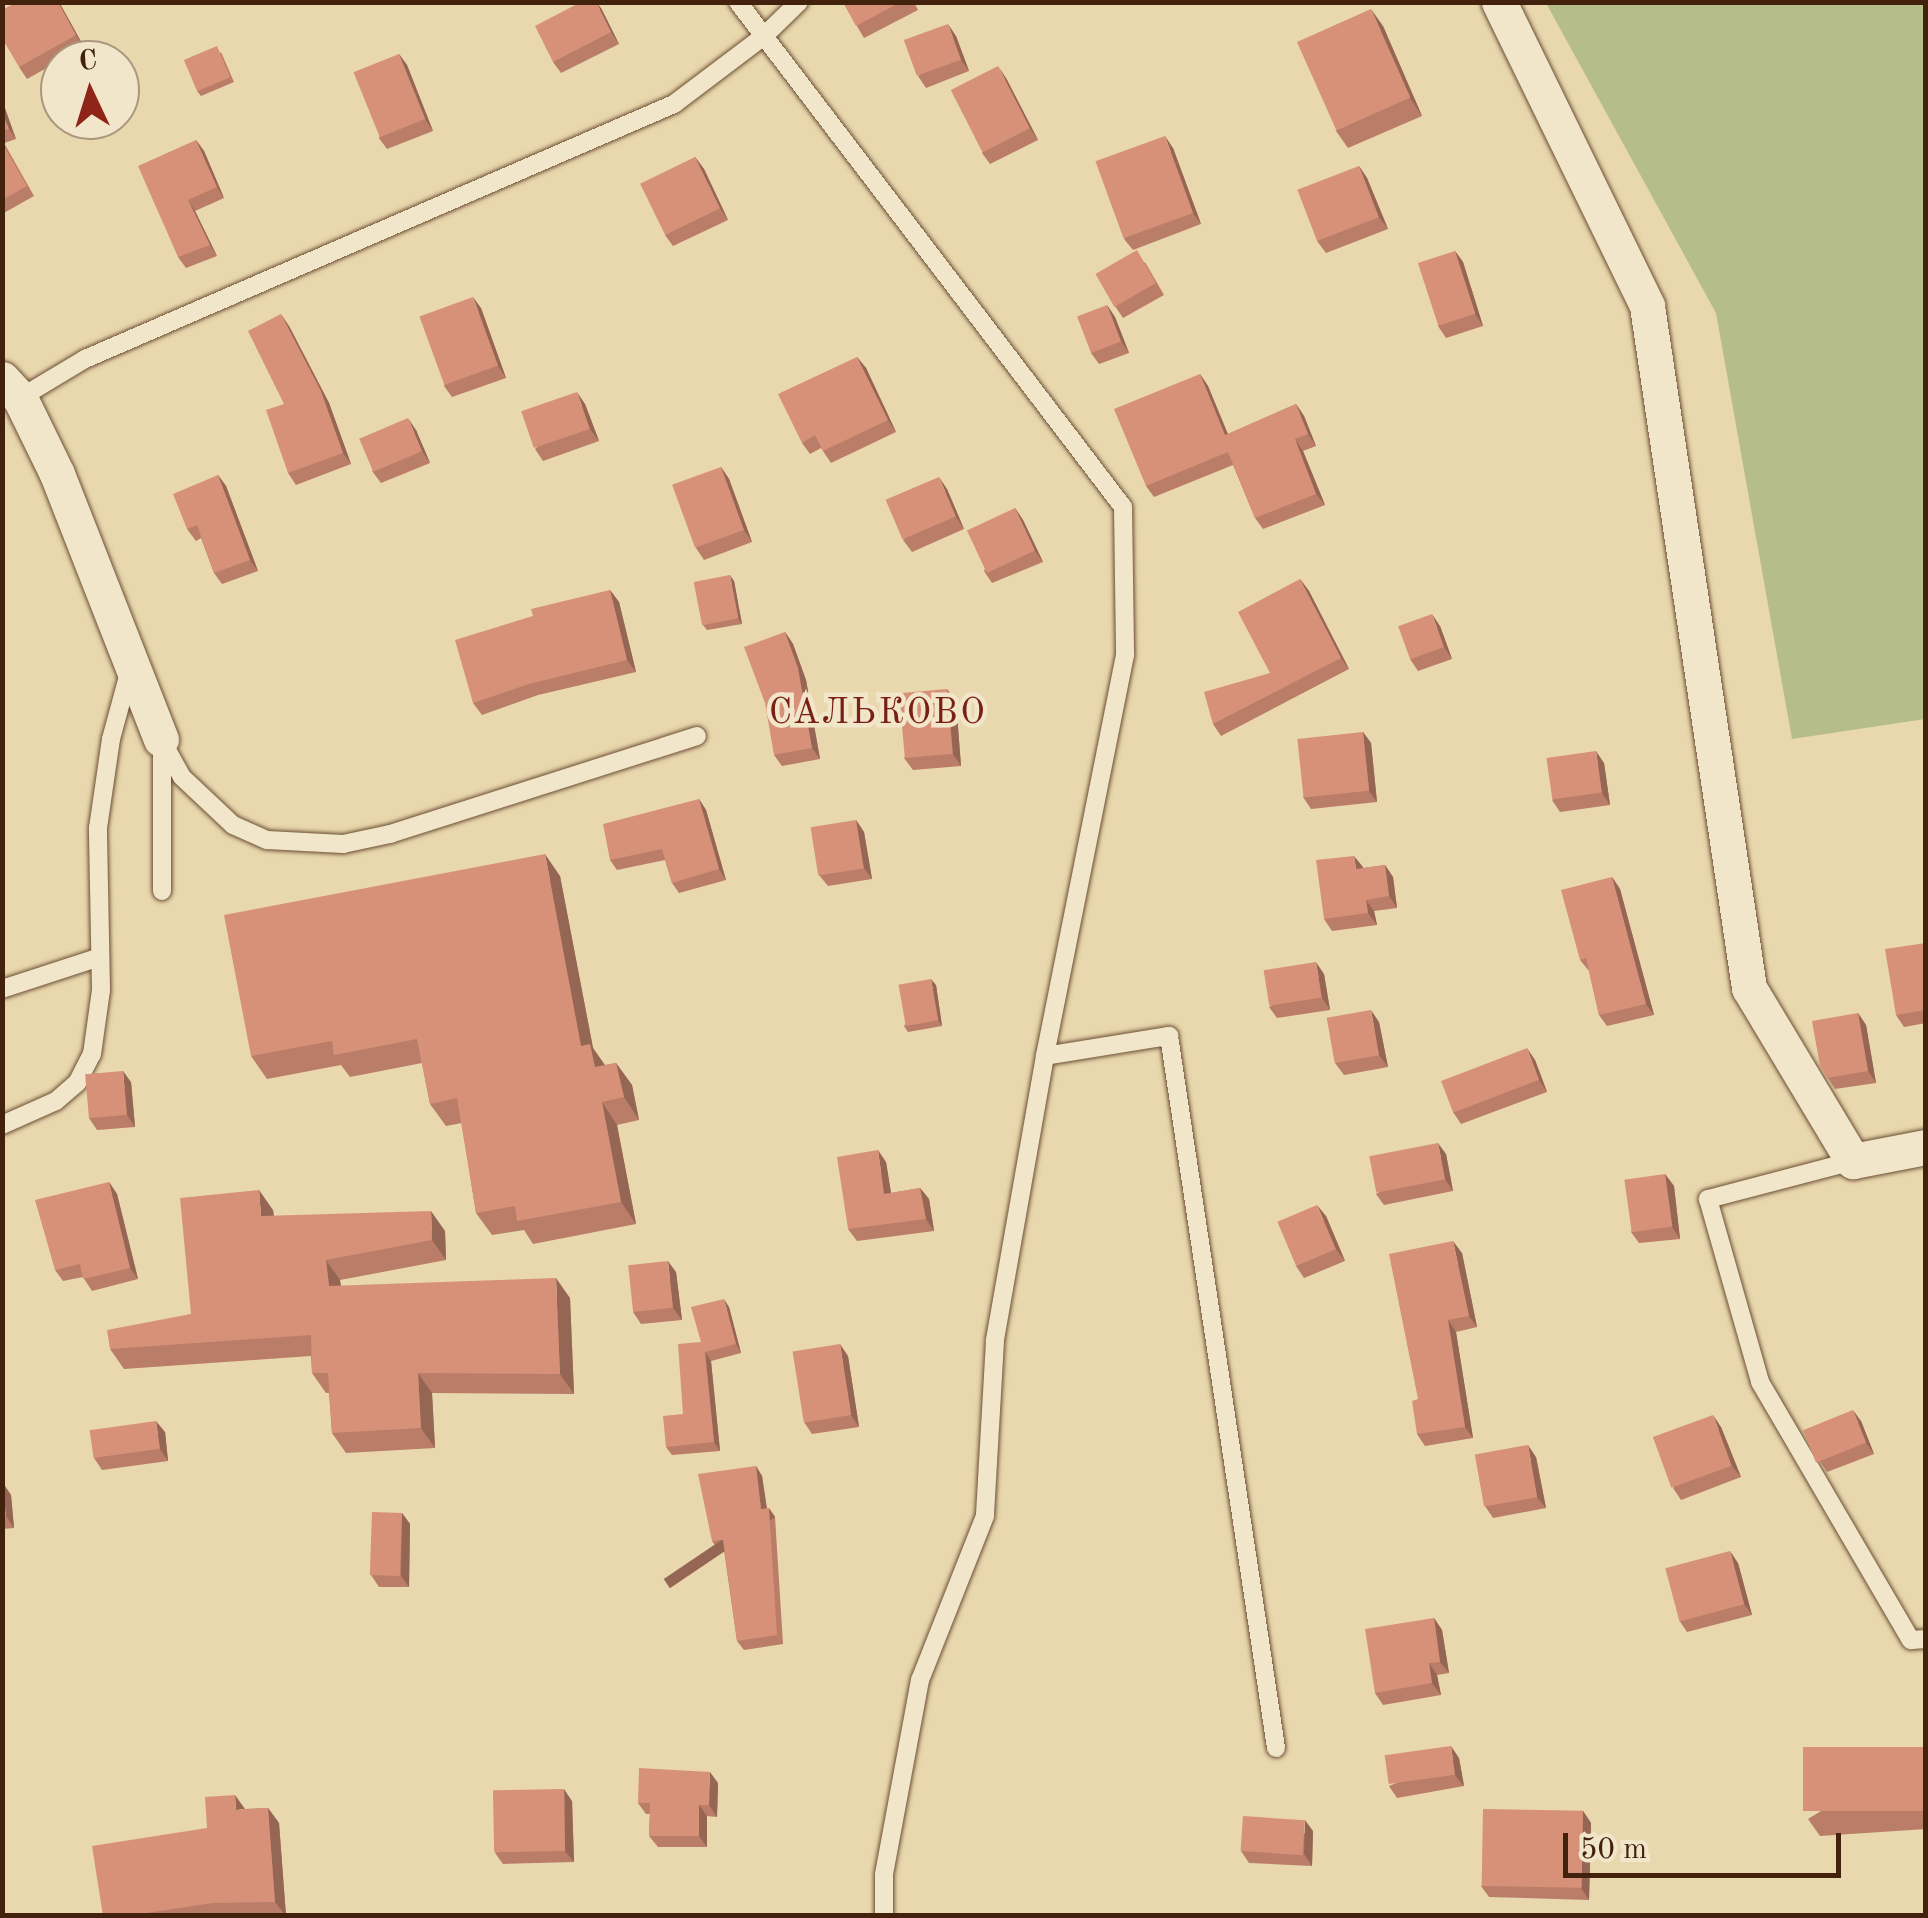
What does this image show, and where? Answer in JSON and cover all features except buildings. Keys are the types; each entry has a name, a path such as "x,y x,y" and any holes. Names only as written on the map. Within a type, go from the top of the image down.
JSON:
{"street":[{"path":"1499,2 1647,306 1750,988 1853,1161 1926,1147"},
{"path":"11,389 57,474 162,740"}],"lane":[{"path":"738,2 1123,507 1125,655 1045,1056 995,1341 985,1516 920,1680 884,1876 884,1916"},
{"path":"11,389 674,104 764,36 799,2"},
{"path":"2,1125 30,1116 77,1084 98,1028 98,828 102,790 132,661"},
{"path":"162,740 182,777 233,825 267,840 342,844 390,834 696,736"},
{"path":"162,740 162,891"},
{"path":"2,989 100,957"},
{"path":"1045,1056 1170,1036 1276,1748"},
{"path":"1853,1161 1708,1200 1760,1382 1911,1640 1926,1639"}],"green space":[{"path":"1546,3 1925,3 1925,719 1792,739 1716,313"}],"district":[{"name":"САЛЬКОВО","path":"878,714"}]}
